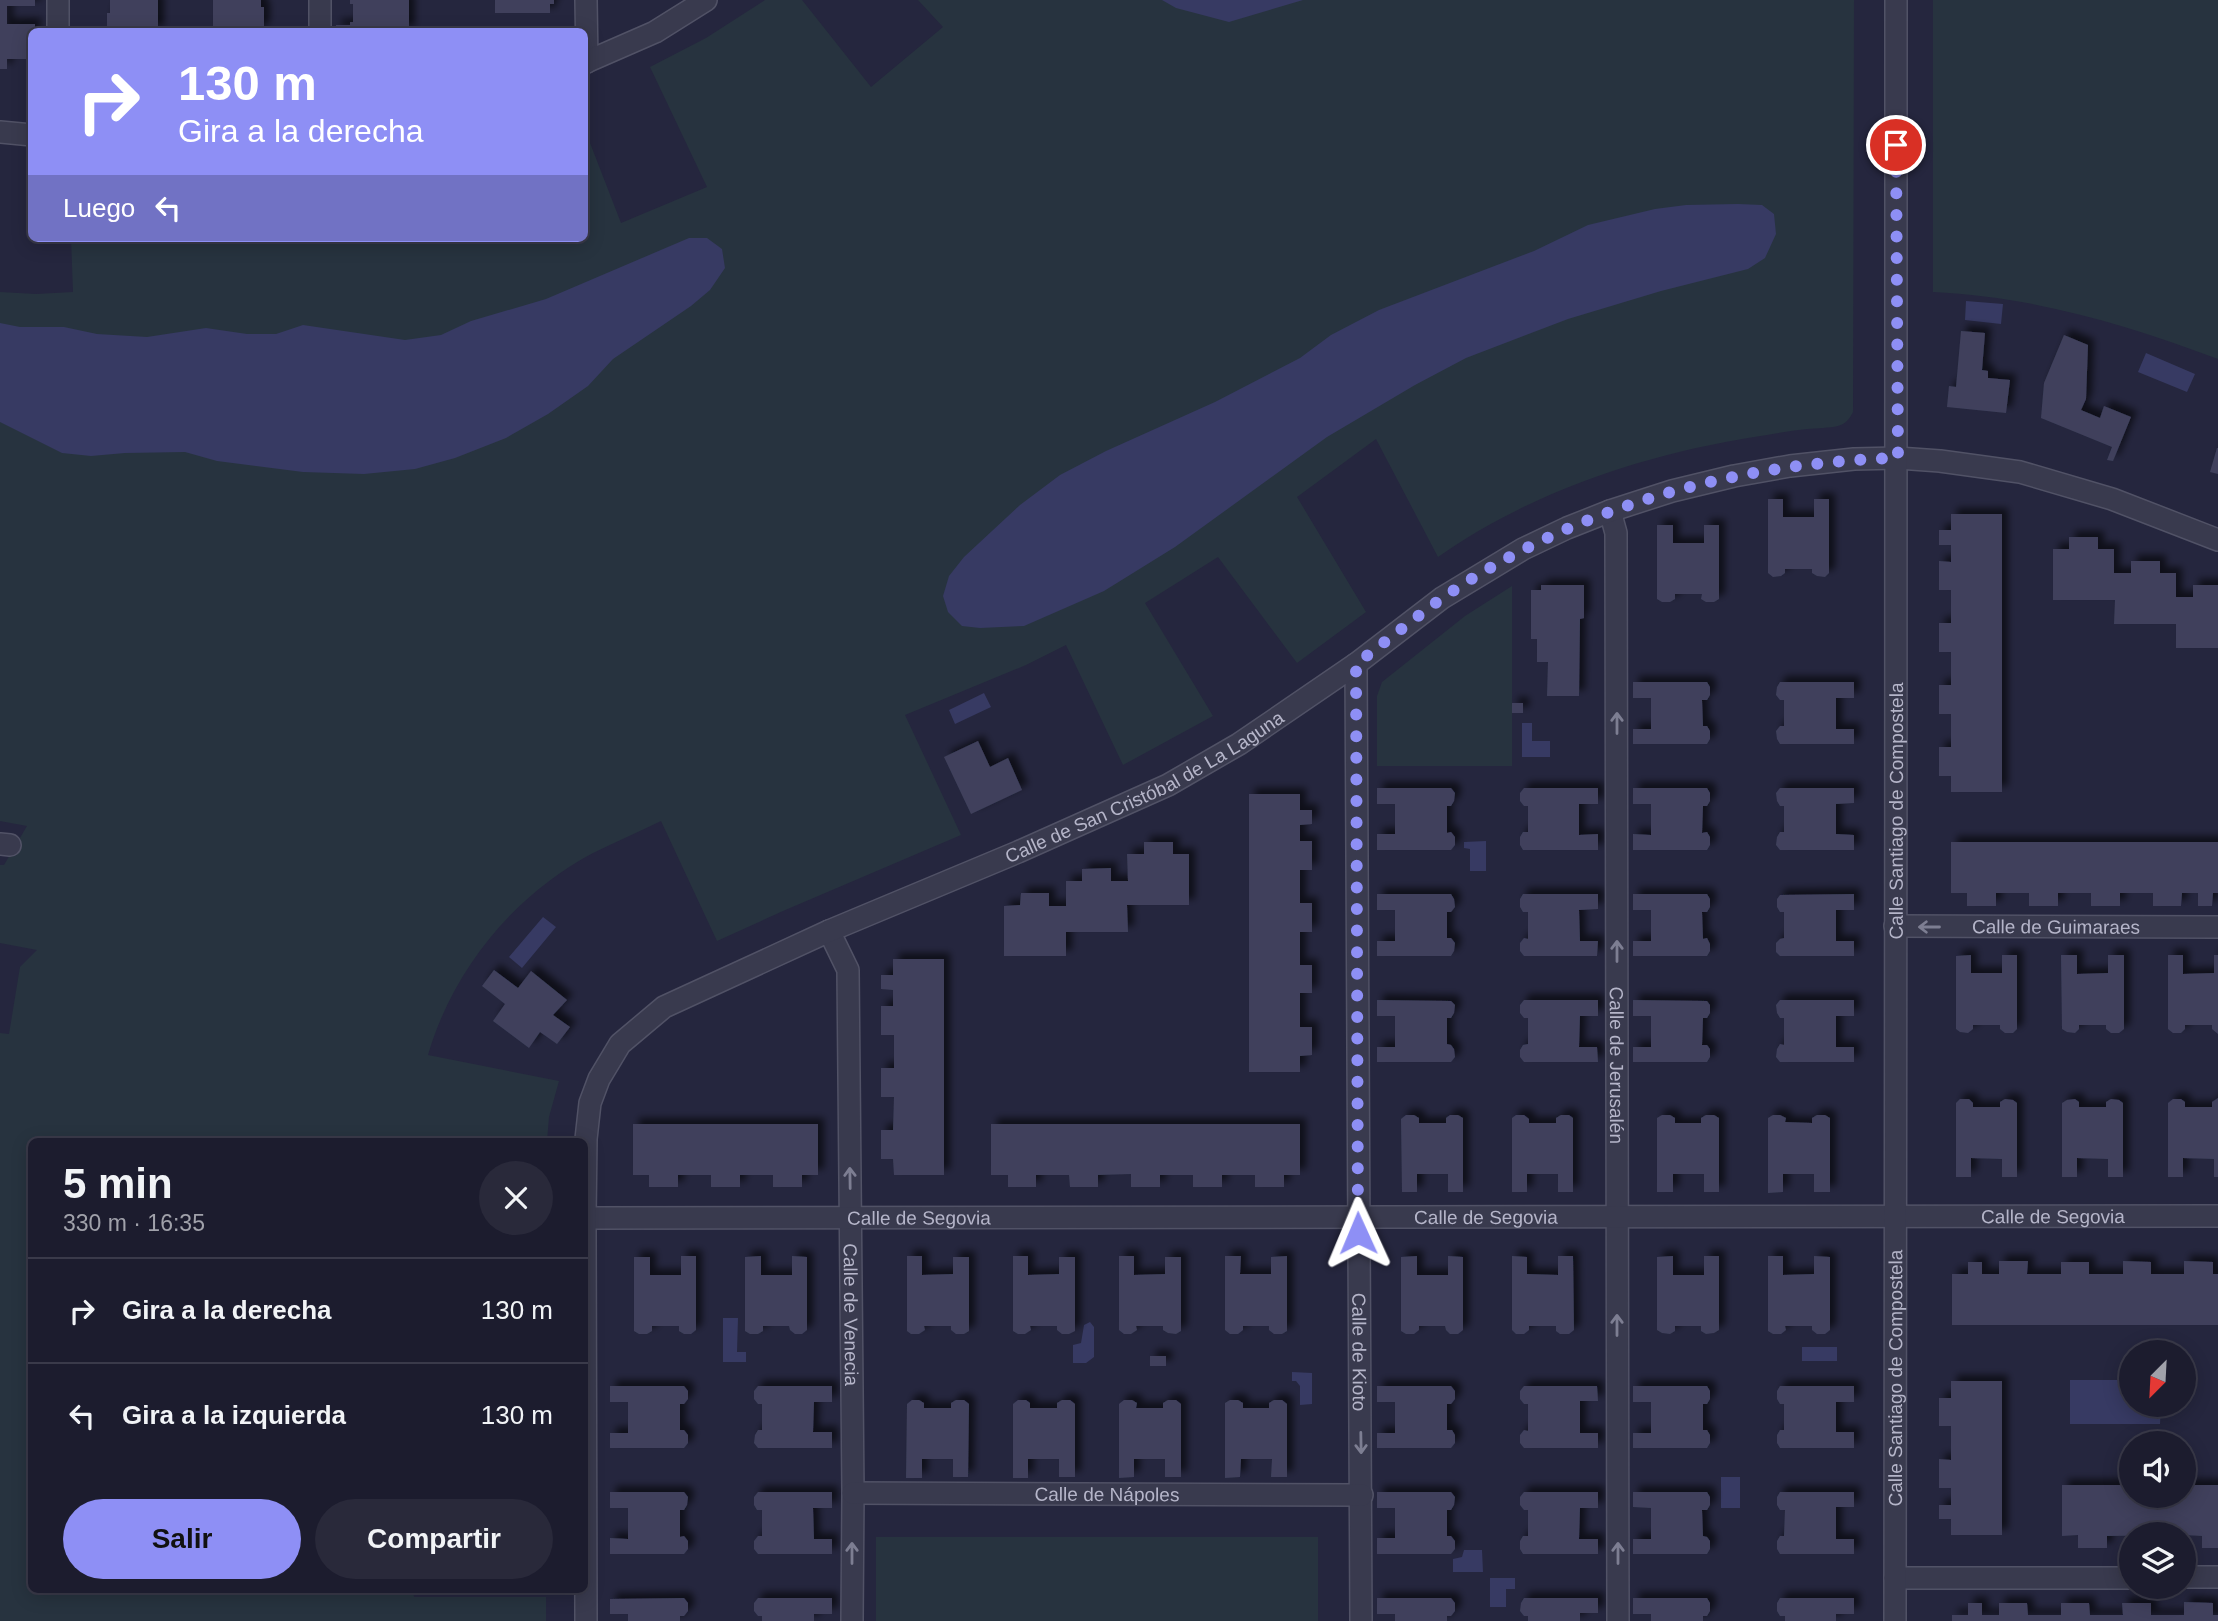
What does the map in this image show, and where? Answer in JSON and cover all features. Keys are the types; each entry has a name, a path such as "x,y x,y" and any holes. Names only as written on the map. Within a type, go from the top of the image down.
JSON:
{"street":[{"path":"58,0 58,28"},
{"path":"320,0 320,28"},
{"path":"586,0 586,28"},
{"path":"588,61 655,32 706,0"},
{"name":"Calle Santiago de Compostela","path":"1895,1621 1898,458 1896,0"},
{"path":"0,132 28,135"},
{"name":"Calle de San Cristóbal de La Laguna","path":"586,1138 590,1103 599,1079 620,1044 664,1007 829,931 1018,852 1168,785 1239,744 1356,664 1442,598 1524,550 1567,528 1610,511 1672,491 1734,476 1790,466 1854,459 1898,458 2020,472 2112,499 2218,540"},
{"name":"Calle de Jerusalén","path":"1610,511 1616,533 1618,1621"},
{"name":"Calle de Kioto","path":"1356,664 1361,1621"},
{"name":"Calle de Guimaraes","path":"1895,926 2218,927"},
{"name":"Calle de Venecia","path":"829,931 848,970 852,1621"},
{"name":"Calle de Segovia","path":"588,1217 850,1219 2218,1216"},
{"name":"Calle de Nápoles","path":"853,1493 1362,1495"},
{"path":"1895,1578 2119,1577"},
{"path":"2196,1577 2218,1577"},
{"name":"Calle de San Cristóbal de La Laguna","path":"586,1593 586,1621"}],"shaded area":[{"path":"765,0 802,0 871,87 943,27 918,0 1854,0 1853,412 1838,426 1712,445 1670,454 1589,479 1511,513 1438,557 1376,439 1297,497 1366,612 1297,663 1218,557 1145,603 1213,716 1123,765 1066,645 1026,665 905,715 961,835 717,941 661,821 593,853 537,890 490,937 453,993 428,1055 559,1081 549,1117 547,1138 28,1138 28,1593 414,1593 414,1597 546,1597 546,1621 0,1621 0,1033 9,1034 20,967 37,950 0,943 0,865 4,865 27,826 0,821 0,292 73,292 71,242 588,242 588,138 621,223 707,187 650,67 706,38"},
{"path":"1933,0 2218,0 2218,359 2148,334 2078,314 2007,300 1933,292"},
{"path":"1512,586 1512,766 1377,766 1377,696 1382,682 1465,616"},
{"path":"876,1537 1318,1537 1318,1621 876,1621"}],"water":[{"path":"1162,0 1303,0 1229,22 1176,8"},
{"path":"1686,205 1762,205 1774,214 1776,234 1765,258 1748,269 1568,319 1466,358 1327,437 1175,547 1104,591 1024,626 962,626 948,612 943,596 949,576 964,557 1020,505 1060,475 1106,451 1215,402 1300,358 1331,335 1379,310 1534,251 1588,225 1655,209"},
{"path":"689,238 707,238 722,249 725,268 710,290 613,359 588,386 548,414 506,438 455,458 415,469 364,474 303,472 217,461 185,452 91,456 62,453 0,422 0,323 147,337 206,328 247,334 276,334 303,325 405,340 441,335 471,321 546,299"},
{"path":"1966,301 2003,304 2001,324 1965,320"},
{"path":"2146,353 2195,374 2187,392 2138,372"},
{"path":"984,693 991,707 955,724 949,710"},
{"path":"1522,723 1532,723 1532,741 1550,741 1550,757 1522,757"},
{"path":"1486,841 1486,871 1470,871 1470,849 1464,848 1464,842"},
{"path":"543,917 556,927 522,968 509,957"},
{"path":"723,1318 738,1318 737,1352 746,1352 746,1362 723,1362"},
{"path":"1090,1322 1094,1327 1094,1357 1086,1363 1073,1363 1073,1345 1081,1343 1084,1325"},
{"path":"1802,1347 1837,1347 1837,1361 1802,1361"},
{"path":"1292,1372 1312,1373 1312,1404 1300,1405 1300,1386 1296,1381 1292,1381"},
{"path":"2070,1380 2119,1380 2119,1418 2160,1418 2160,1424 2070,1424"},
{"path":"1721,1477 1740,1477 1740,1508 1721,1508"},
{"path":"1464,1550 1482,1550 1483,1572 1453,1572 1453,1559 1462,1557"},
{"path":"1490,1578 1515,1578 1515,1589 1506,1589 1506,1607 1490,1607"}],"building":[{"path":"0,0 35,0 35,6 7,6 7,24 35,24 35,28 28,28 28,59 7,59 7,69 0,69"},
{"path":"110,0 158,0 158,28 107,28 107,13 110,13"},
{"path":"213,0 261,0 261,7 264,7 264,28 213,28"},
{"path":"350,0 409,0 409,28 336,28 336,25 350,25 350,22 353,22 353,4 350,4"},
{"path":"495,0 554,0 554,4 550,4 550,13 495,13"},
{"path":"1961,331 1985,333 1982,370 1988,371 1988,378 2010,380 2006,413 1947,407 1949,386 1956,387"},
{"path":"2064,335 2088,345 2086,399 2081,410 2100,418 2104,406 2131,417 2113,461 2107,460 2112,447 2041,418 2044,383"},
{"path":"2218,448 2218,474 2210,472"},
{"path":"1768,499 1783,499 1783,517 1814,517 1814,499 1829,499 1829,573 1825,577 1812,573 1812,569 1785,569 1781,576 1773,577 1768,573"},
{"path":"1951,514 2002,514 2002,792 1951,792 1951,776 1939,776 1939,747 1951,747 1951,714 1939,714 1939,685 1951,685 1951,652 1939,652 1939,623 1951,623 1951,590 1939,590 1939,561 1951,562 1951,545 1939,545 1939,530 1951,530"},
{"path":"1657,525 1673,525 1673,543 1704,543 1704,525 1719,525 1719,599 1706,602 1701,599 1702,594 1675,594 1675,599 1670,602 1657,599"},
{"path":"2069,537 2098,537 2098,549 2114,549 2114,573 2131,573 2131,561 2160,561 2160,573 2176,573 2176,597 2193,597 2193,585 2218,585 2218,648 2176,648 2176,624 2114,624 2115,600 2053,600 2053,549 2069,549"},
{"path":"1541,585 1584,585 1584,618 1580,619 1579,696 1547,696 1548,662 1537,662 1537,639 1531,639 1531,590 1541,590"},
{"path":"1633,682 1707,682 1710,695 1707,700 1702,700 1703,726 1707,726 1710,731 1707,744 1633,744 1633,729 1651,729 1651,698 1633,698"},
{"path":"1780,682 1854,682 1854,698 1836,698 1836,729 1854,729 1854,744 1780,744 1776,731 1780,726 1784,726 1784,700 1780,700 1776,695"},
{"path":"1512,703 1523,703 1523,713 1512,713"},
{"path":"978,741 990,767 1008,758 1022,790 971,814 944,757"},
{"path":"1377,788 1451,788 1455,793 1451,806 1447,806 1447,833 1451,832 1455,837 1455,845 1451,850 1377,850 1377,834 1395,834 1395,804 1377,804"},
{"path":"1524,788 1598,788 1598,804 1579,804 1579,835 1598,834 1598,850 1523,850 1520,837 1523,832 1528,832 1528,806 1524,806 1520,801 1520,793"},
{"path":"1633,788 1707,788 1710,801 1707,806 1703,806 1702,833 1707,832 1710,837 1707,850 1633,850 1633,834 1651,835 1651,804 1633,804"},
{"path":"1780,788 1854,788 1854,803 1836,804 1836,834 1854,835 1854,850 1780,850 1776,845 1780,832 1784,832 1784,806 1780,806 1776,793"},
{"path":"1249,794 1300,794 1300,810 1312,810 1312,824 1300,825 1300,841 1312,841 1312,870 1300,870 1300,903 1312,903 1312,932 1300,932 1300,965 1312,965 1312,993 1300,993 1300,1027 1312,1027 1312,1055 1300,1056 1300,1072 1249,1072"},
{"path":"1144,842 1173,842 1173,854 1189,854 1189,905 1127,905 1128,932 1066,932 1066,956 1004,956 1004,906 1020,905 1021,893 1049,893 1049,906 1066,906 1066,881 1082,881 1082,869 1111,868 1111,881 1128,881 1127,854 1144,854"},
{"path":"1951,842 2218,842 2218,893 2213,893 2212,906 2198,906 2198,893 2182,893 2181,906 2153,906 2153,893 2120,893 2120,906 2091,906 2091,893 2058,893 2058,906 2029,906 2029,893 1996,893 1996,906 1967,906 1967,893 1951,893"},
{"path":"1377,894 1451,894 1455,907 1451,912 1447,912 1447,938 1451,938 1455,943 1451,956 1377,956 1377,941 1395,941 1395,910 1377,910"},
{"path":"1523,894 1598,894 1598,909 1579,910 1580,941 1598,941 1597,956 1524,956 1520,951 1520,943 1524,938 1528,939 1528,912 1523,912 1520,907"},
{"path":"1633,894 1707,894 1710,907 1707,912 1702,912 1703,939 1707,938 1710,944 1707,956 1633,956 1633,941 1651,941 1651,910 1633,910"},
{"path":"1854,894 1854,910 1836,910 1836,941 1854,941 1854,956 1780,956 1776,952 1776,943 1784,938 1784,912 1780,912 1777,907 1780,895"},
{"path":"1971,955 1971,973 2002,973 2002,955 2017,955 2017,1029 2013,1033 2005,1033 2000,1029 2000,1025 1973,1025 1973,1029 1968,1033 1956,1029 1956,956"},
{"path":"2061,955 2077,955 2077,974 2108,973 2108,955 2124,955 2124,1029 2119,1033 2111,1033 2106,1029 2106,1025 2079,1025 2075,1033 2062,1029"},
{"path":"2168,955 2183,955 2183,974 2214,973 2214,955 2218,955 2218,1034 2212,1029 2212,1025 2185,1025 2181,1033 2173,1033 2168,1029"},
{"path":"893,959 944,959 944,1175 894,1175 893,1159 881,1159 881,1130 893,1130 894,1097 881,1097 881,1068 894,1068 894,1035 881,1035 881,1006 893,1006 893,990 881,989 881,975 893,975"},
{"path":"494,970 518,988 531,971 567,1000 553,1015 570,1027 557,1044 540,1032 529,1048 493,1021 505,1004 482,986"},
{"path":"1377,1000 1451,1001 1455,1005 1451,1018 1447,1018 1447,1044 1454,1049 1455,1057 1451,1062 1377,1062 1377,1047 1395,1047 1395,1016 1377,1016"},
{"path":"1524,1000 1598,1000 1598,1016 1580,1016 1579,1047 1597,1047 1598,1062 1524,1062 1520,1057 1520,1050 1523,1045 1528,1044 1528,1018 1524,1018 1520,1013 1520,1005"},
{"path":"1633,1000 1707,1001 1710,1013 1707,1018 1703,1018 1702,1045 1707,1045 1710,1049 1707,1062 1633,1062 1633,1047 1651,1047 1651,1016 1633,1016"},
{"path":"1780,1000 1854,1000 1854,1016 1836,1016 1836,1047 1854,1047 1854,1062 1780,1062 1776,1057 1780,1044 1784,1045 1784,1018 1780,1018 1776,1005"},
{"path":"2218,1098 2218,1177 2214,1177 2214,1159 2183,1158 2183,1177 2168,1177 2168,1103 2173,1099 2181,1099 2185,1102 2185,1107 2212,1107 2212,1102"},
{"path":"1960,1099 1969,1099 1973,1107 2000,1107 2000,1102 2005,1099 2017,1103 2017,1177 2002,1177 2002,1159 1971,1158 1971,1177 1956,1177 1956,1103"},
{"path":"2075,1099 2079,1102 2079,1107 2106,1107 2106,1102 2111,1099 2123,1103 2123,1177 2108,1177 2108,1159 2077,1158 2077,1177 2062,1177 2062,1103"},
{"path":"1406,1115 1419,1118 1419,1123 1446,1123 1446,1118 1450,1115 1463,1118 1463,1192 1448,1192 1448,1174 1417,1174 1417,1192 1402,1192 1401,1119"},
{"path":"1524,1115 1529,1119 1529,1123 1556,1123 1556,1118 1561,1115 1573,1118 1573,1192 1558,1192 1558,1174 1527,1174 1527,1192 1512,1192 1512,1118"},
{"path":"1662,1115 1675,1118 1675,1123 1701,1123 1701,1118 1706,1115 1719,1118 1719,1192 1704,1192 1704,1174 1673,1174 1673,1192 1657,1192 1657,1118"},
{"path":"1773,1115 1786,1118 1785,1122 1812,1123 1812,1118 1817,1115 1830,1118 1830,1192 1814,1192 1814,1174 1783,1174 1783,1192 1768,1193 1768,1118"},
{"path":"633,1124 818,1124 818,1175 802,1175 802,1187 773,1187 773,1175 740,1175 740,1187 711,1187 711,1175 678,1175 678,1187 649,1187 649,1175 633,1175"},
{"path":"991,1124 1300,1124 1300,1175 1284,1175 1284,1187 1255,1187 1255,1175 1222,1175 1222,1187 1193,1187 1193,1175 1160,1175 1160,1187 1131,1187 1131,1174 1098,1175 1098,1187 1070,1187 1069,1175 1036,1175 1036,1187 1008,1187 1008,1175 991,1175"},
{"path":"681,1256 696,1256 696,1330 691,1334 684,1334 679,1331 679,1326 652,1326 652,1331 639,1334 634,1331 634,1257 650,1257 650,1275 681,1275"},
{"path":"761,1256 761,1275 792,1275 792,1256 807,1257 807,1330 802,1334 795,1334 789,1326 763,1326 763,1331 758,1334 745,1331 745,1257"},
{"path":"907,1256 922,1256 922,1275 953,1274 953,1257 969,1257 969,1331 956,1334 951,1330 951,1326 924,1326 925,1330 919,1334 907,1331"},
{"path":"1013,1256 1028,1256 1028,1275 1059,1274 1059,1257 1075,1257 1075,1331 1062,1334 1057,1330 1057,1326 1030,1326 1031,1330 1025,1334 1013,1331"},
{"path":"1119,1256 1134,1256 1134,1275 1165,1274 1165,1257 1181,1257 1181,1331 1176,1334 1168,1333 1163,1330 1163,1326 1136,1326 1137,1330 1131,1334 1124,1334 1119,1330"},
{"path":"1225,1256 1241,1256 1240,1274 1271,1274 1271,1257 1287,1256 1287,1331 1274,1334 1269,1330 1269,1326 1243,1326 1243,1330 1238,1334 1230,1334 1225,1330"},
{"path":"1417,1256 1417,1275 1448,1275 1448,1256 1463,1257 1463,1330 1458,1334 1450,1334 1445,1326 1419,1326 1419,1330 1414,1334 1401,1331 1401,1257"},
{"path":"1512,1256 1527,1257 1527,1274 1558,1275 1558,1256 1573,1256 1574,1330 1569,1334 1560,1334 1556,1331 1556,1326 1529,1326 1529,1330 1524,1334 1516,1334 1512,1330"},
{"path":"1673,1256 1673,1275 1704,1275 1704,1256 1719,1256 1719,1330 1714,1333 1706,1334 1701,1331 1701,1326 1675,1326 1675,1331 1670,1334 1657,1330 1657,1257"},
{"path":"1768,1256 1783,1256 1783,1275 1814,1274 1814,1256 1830,1257 1830,1330 1825,1334 1817,1334 1812,1330 1812,1326 1785,1326 1786,1330 1781,1334 1768,1331"},
{"path":"1999,1261 2028,1261 2027,1274 2061,1274 2061,1262 2089,1262 2089,1274 2123,1274 2123,1261 2151,1262 2151,1274 2184,1274 2184,1261 2213,1262 2213,1274 2218,1274 2218,1325 1952,1325 1952,1274 1968,1274 1968,1262 1982,1262 1982,1274 1999,1274"},
{"path":"1150,1356 1166,1356 1166,1366 1150,1366"},
{"path":"1951,1381 2002,1381 2002,1535 1951,1535 1951,1519 1939,1519 1939,1505 1951,1505 1951,1488 1939,1488 1939,1459 1951,1460 1951,1426 1939,1426 1939,1398 1951,1398"},
{"path":"610,1386 684,1386 688,1391 688,1399 684,1404 680,1404 680,1430 684,1430 688,1435 688,1443 684,1448 610,1448 610,1433 628,1433 628,1402 610,1402"},
{"path":"758,1386 832,1386 832,1402 814,1402 813,1432 832,1432 832,1448 758,1448 754,1443 758,1430 762,1430 762,1404 758,1404 754,1399 754,1391"},
{"path":"1377,1386 1451,1386 1455,1391 1455,1399 1451,1404 1447,1404 1447,1430 1452,1430 1455,1443 1451,1448 1377,1448 1377,1433 1395,1433 1395,1402 1377,1402"},
{"path":"1524,1386 1597,1386 1598,1401 1580,1401 1580,1433 1598,1433 1598,1448 1524,1448 1520,1443 1520,1435 1524,1430 1528,1431 1528,1404 1524,1404 1520,1399 1520,1391"},
{"path":"1633,1386 1707,1386 1710,1399 1707,1404 1703,1404 1703,1430 1707,1430 1710,1435 1707,1448 1633,1448 1633,1433 1651,1433 1651,1402 1633,1402"},
{"path":"1780,1386 1854,1386 1854,1402 1836,1402 1836,1432 1854,1432 1854,1448 1780,1448 1777,1435 1780,1430 1784,1430 1784,1404 1780,1404 1777,1399"},
{"path":"912,1400 924,1403 924,1408 951,1408 951,1403 956,1400 964,1400 969,1404 968,1477 953,1477 953,1459 922,1459 922,1478 906,1478 907,1404"},
{"path":"1018,1400 1026,1400 1030,1403 1030,1408 1057,1408 1057,1403 1062,1400 1070,1400 1075,1404 1075,1477 1059,1477 1059,1459 1028,1459 1028,1478 1013,1478 1013,1404"},
{"path":"1124,1400 1137,1403 1136,1408 1163,1408 1163,1403 1168,1400 1176,1400 1181,1404 1181,1477 1165,1477 1165,1459 1134,1459 1134,1477 1119,1478 1119,1404"},
{"path":"1230,1400 1243,1403 1243,1408 1269,1408 1269,1403 1274,1400 1282,1400 1287,1404 1287,1477 1271,1477 1272,1459 1241,1459 1240,1477 1225,1478 1225,1403"},
{"path":"2062,1485 2119,1485 2119,1508 2196,1508 2196,1485 2218,1485 2218,1548 2202,1548 2202,1536 2196,1536 2196,1522 2119,1522 2119,1536 2107,1536 2107,1548 2078,1548 2078,1535 2062,1536"},
{"path":"610,1492 684,1492 688,1497 684,1510 680,1510 680,1537 684,1536 688,1541 688,1549 684,1554 610,1554 610,1538 628,1539 628,1508 610,1508"},
{"path":"758,1492 832,1492 832,1508 813,1508 814,1539 832,1539 832,1554 758,1554 754,1549 754,1541 758,1536 762,1536 762,1510 757,1510 754,1497"},
{"path":"1377,1492 1451,1492 1455,1497 1451,1510 1447,1510 1447,1536 1451,1536 1455,1541 1455,1549 1451,1554 1377,1554 1377,1538 1395,1538 1395,1508 1377,1508"},
{"path":"1524,1492 1598,1492 1598,1508 1580,1508 1579,1539 1598,1539 1598,1554 1523,1554 1520,1541 1523,1536 1528,1536 1528,1510 1524,1510 1520,1505 1520,1497"},
{"path":"1633,1492 1707,1492 1710,1505 1707,1510 1702,1510 1703,1536 1710,1541 1707,1554 1633,1554 1633,1539 1651,1539 1651,1508 1633,1507"},
{"path":"1780,1492 1854,1492 1854,1507 1836,1507 1836,1539 1854,1539 1854,1554 1780,1554 1777,1541 1780,1536 1784,1536 1785,1510 1780,1510 1777,1505"},
{"path":"684,1598 688,1603 688,1611 684,1616 680,1616 680,1621 628,1621 628,1614 610,1614 610,1599"},
{"path":"758,1598 832,1598 832,1614 814,1614 814,1621 762,1621 762,1616 758,1616 754,1611 754,1603"},
{"path":"1377,1598 1451,1598 1455,1603 1455,1611 1451,1616 1447,1616 1447,1621 1395,1621 1395,1614 1377,1614"},
{"path":"1524,1598 1598,1598 1598,1613 1580,1613 1580,1621 1528,1621 1528,1616 1524,1616 1520,1611"},
{"path":"1633,1598 1707,1598 1710,1611 1707,1616 1703,1616 1703,1621 1651,1621 1651,1614 1633,1614"},
{"path":"1780,1598 1854,1598 1854,1614 1836,1614 1836,1621 1785,1621 1785,1616 1780,1616 1777,1611"},
{"path":"2184,1602 2213,1603 2213,1615 2218,1615 2218,1621 1952,1621 1952,1615 1968,1615 1968,1603 1982,1603 1982,1615 1999,1615 1999,1603 2027,1603 2028,1615 2061,1615 2061,1603 2089,1603 2090,1615 2123,1615 2122,1603 2151,1603 2151,1615 2184,1615"}],"route":[{"path":"1358,1233 1356,664 1442,598 1524,550 1567,528 1610,511 1672,491 1734,476 1790,466 1854,459 1898,458 1896,145"}]}
